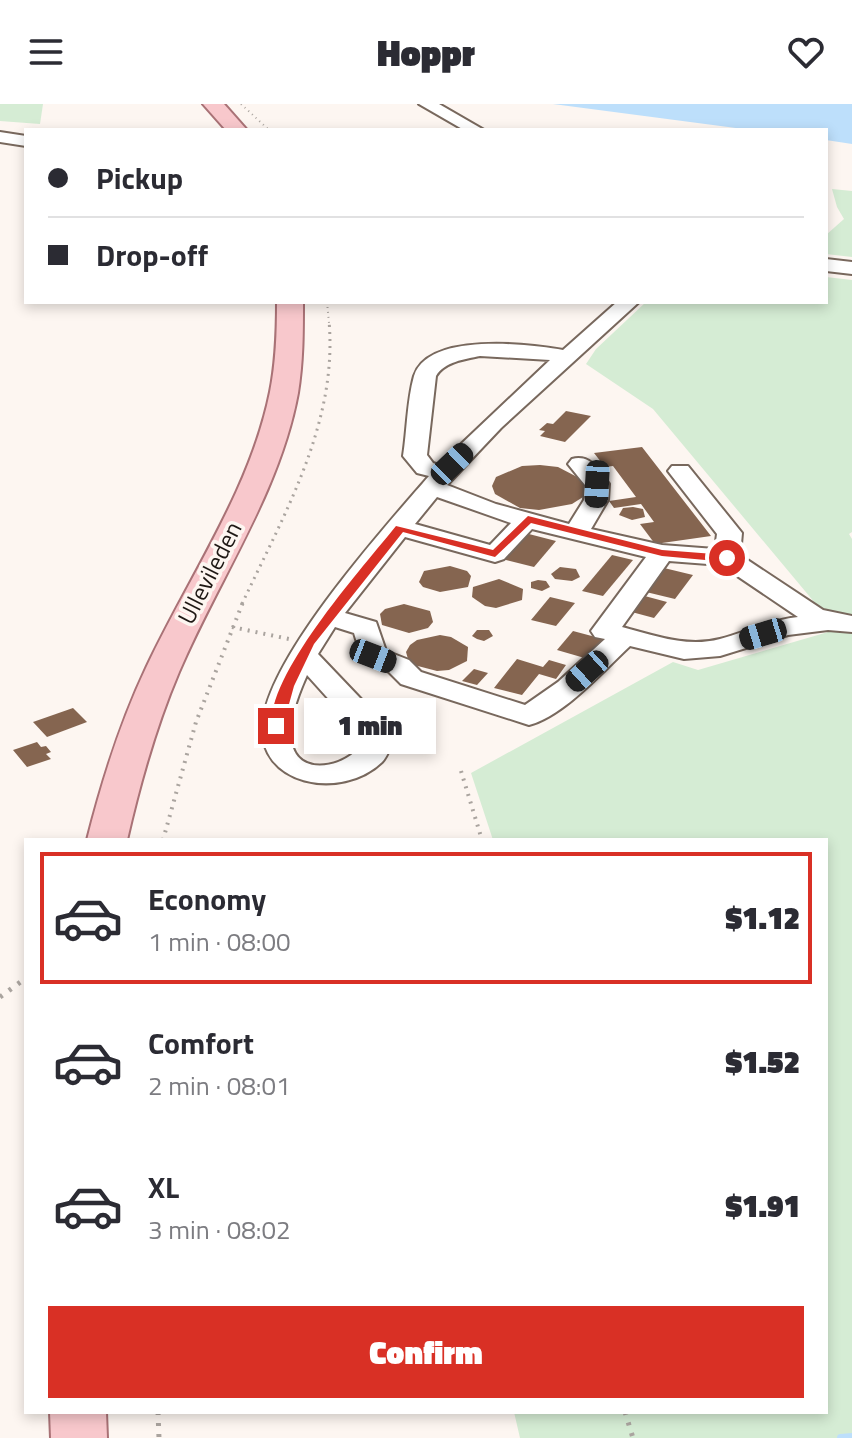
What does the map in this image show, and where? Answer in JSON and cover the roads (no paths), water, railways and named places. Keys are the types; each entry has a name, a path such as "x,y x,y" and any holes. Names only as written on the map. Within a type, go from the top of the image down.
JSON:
{"main road":[{"path":"213,104 235,128"},
{"name":"Ullevileden","path":"108,838 138,737 171,651 258,477 277,427 289,380 293,331 290,304"},
{"path":"78,1414 79,1438"}],"street":[{"path":"427,104 472,128"},
{"path":"0,137 24,141"},
{"path":"828,265 852,268"},
{"path":"305,649 438,480 627,304"},
{"path":"568,357 530,350 495,349 459,354 430,366 425,376 415,456 438,480 487,509 662,553 727,558 800,608 840,623"},
{"path":"576,533 596,500 597,484 580,464"},
{"path":"680,471 730,533 727,558"},
{"path":"400,528 495,554 528,519"},
{"path":"662,553 605,631 684,651 720,648 784,627 840,623"},
{"path":"328,617 366,628 373,656 399,666 411,678 529,716 568,688 624,637"}],"water":[{"path":"553,104 852,104 852,144 828,140 828,128 736,128"}],"waterway":[{"path":"841,1438 852,1437"}]}
